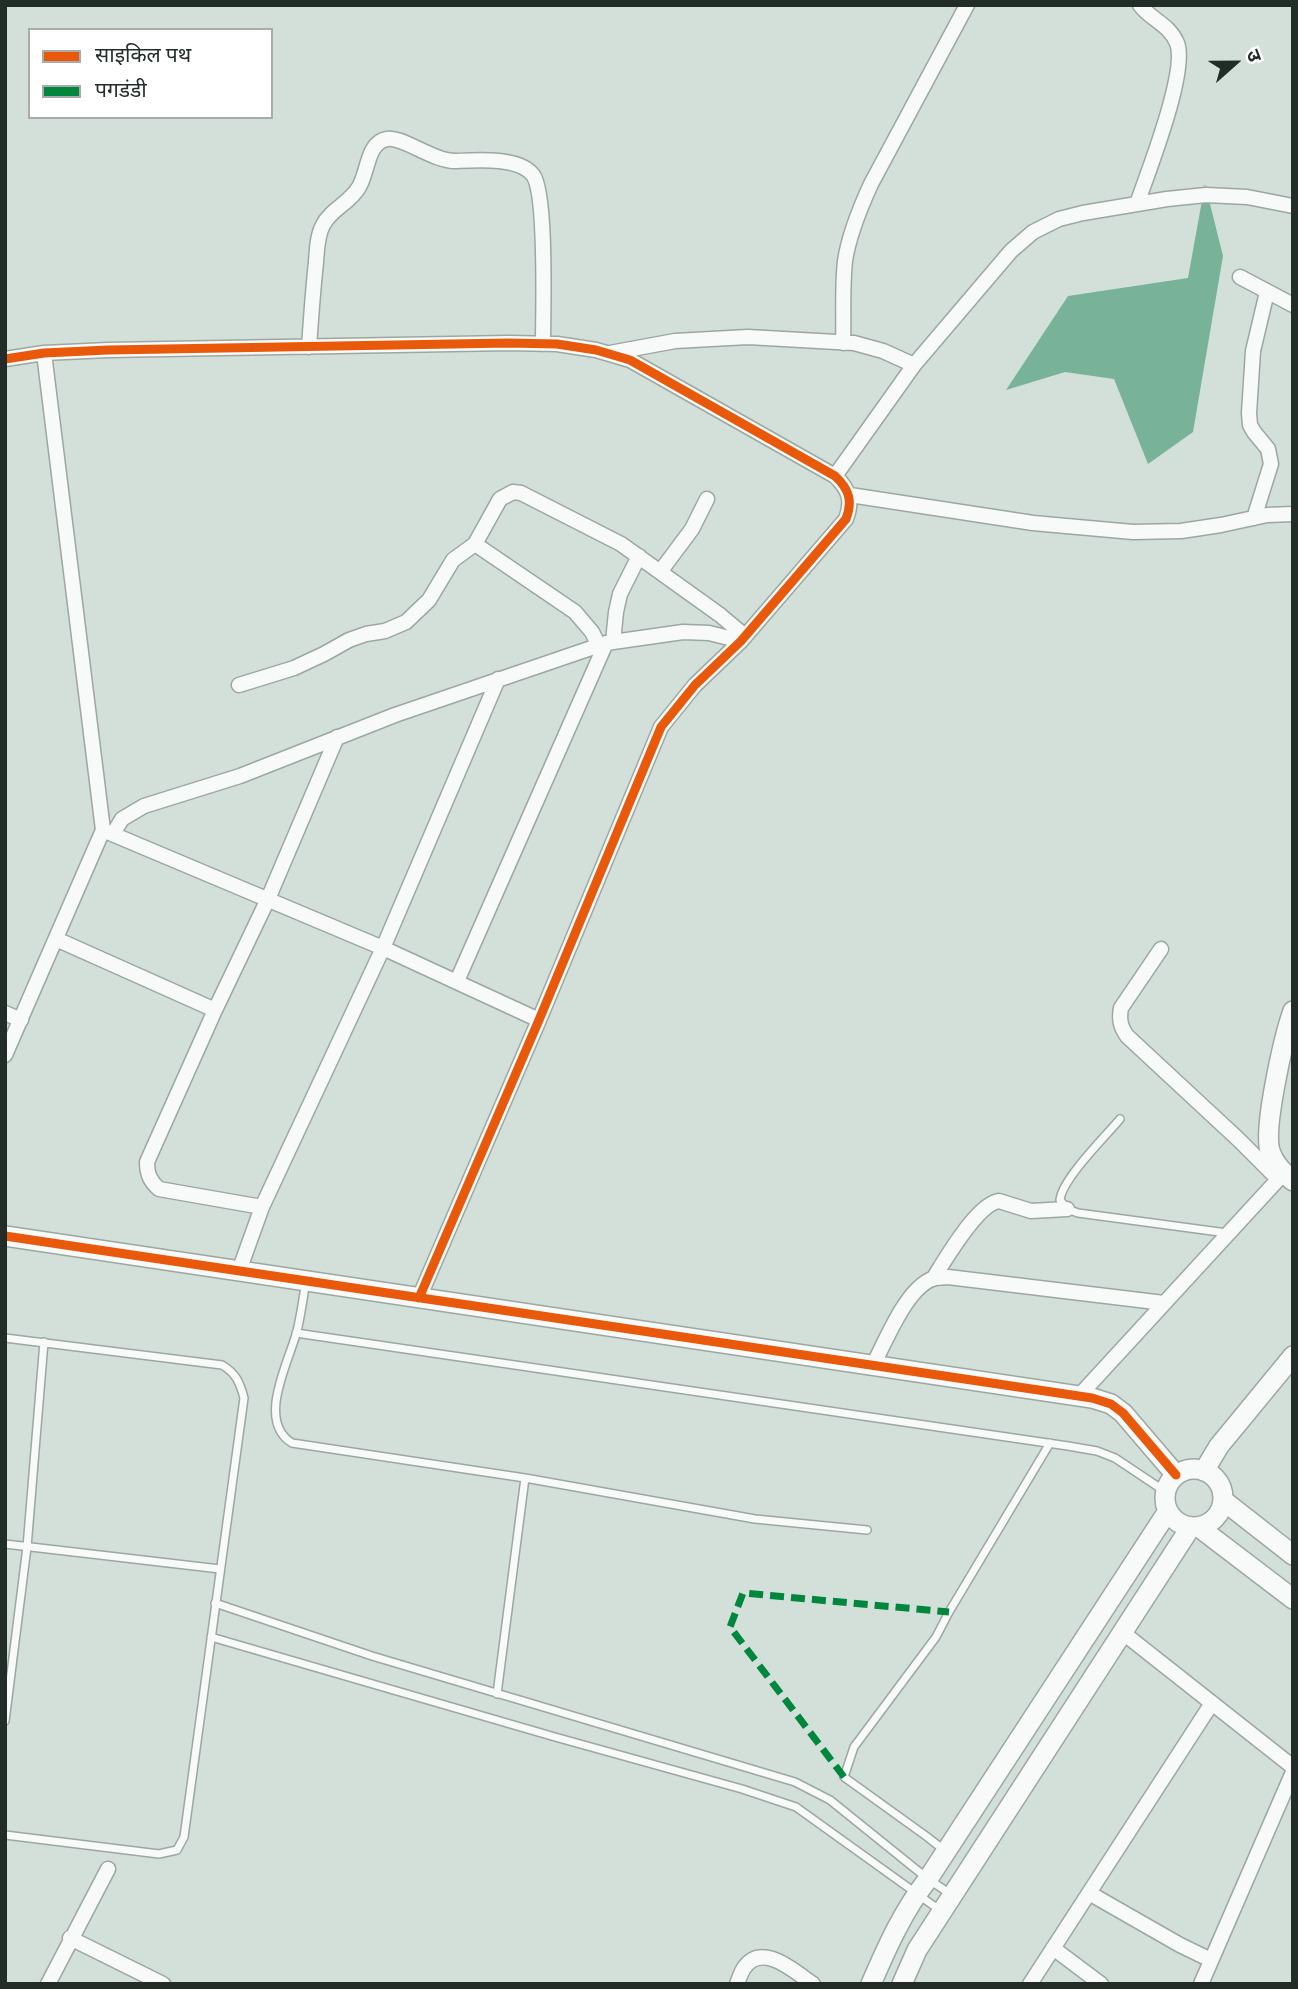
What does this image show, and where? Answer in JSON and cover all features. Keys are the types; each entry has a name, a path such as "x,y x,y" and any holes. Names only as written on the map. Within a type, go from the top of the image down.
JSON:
{"street":[{"path":"843,343 845,261 860,208 967,5"},
{"path":"1137,204 1177,80 1180,52 1177,41 1167,26 1139,5"},
{"path":"309,346 314,273 322,226 359,188 373,148 379,141 390,138 439,159 496,161 527,169 533,175 537,183 542,217 543,344"},
{"path":"835,476 914,365 1011,251 1033,232 1059,219 1083,213 1206,195 1247,197 1293,206"},
{"path":"1240,277 1293,305"},
{"path":"1254,518 1271,464 1268,449 1250,425 1249,413 1253,351 1267,292"},
{"path":"608,354 675,341 748,337 854,344 883,351 914,365"},
{"path":"5,359 108,350 309,346 543,344 596,349 630,360 835,476 844,484 850,495 850,509 846,519 743,638 695,685 661,727 419,1298"},
{"path":"44,354 108,832"},
{"path":"239,685 295,668 349,640 385,631 406,622 429,600 453,560 475,544 500,499 513,492 521,493 621,544 743,638"},
{"path":"850,495 1033,523 1133,532 1181,531 1266,515 1293,514"},
{"path":"660,572 692,529 707,499"},
{"path":"475,544 575,612 606,644"},
{"path":"457,981 606,644 620,594 639,556"},
{"path":"5,1055 56,939 108,832 122,819 144,806 240,776 395,715 606,644 682,632 743,638"},
{"path":"239,1270 262,1207 383,948 498,679"},
{"path":"262,1207 159,1189 147,1172 147,1162 268,899 337,737"},
{"path":"108,832 383,948 538,1020"},
{"path":"56,939 215,1010"},
{"path":"1161,949 1121,1008 1119,1018 1122,1029 1239,1140 1285,1178"},
{"path":"1285,1178 1274,1163 1268,1139 1280,1057 1293,1011"},
{"path":"5,1013 21,1020"},
{"path":"1079,1396 1228,1233 1285,1178"},
{"path":"933,1279 969,1224 993,1202 999,1201 1031,1211 1068,1209"},
{"path":"5,1236 1092,1398 1111,1404 1123,1413 1170,1493 1174,1519 1181,1525 1195,1528 1293,1599"},
{"path":"873,1365 906,1303 919,1287 933,1279 948,1277 1164,1303"},
{"path":"1205,1471 1233,1429 1293,1356"},
{"path":"871,1984 893,1934 922,1886 946,1852 1170,1493 1185,1471 1205,1471 1219,1483 1223,1492 1222,1510 1216,1518 1195,1528 1122,1632 917,1950 907,1982"},
{"path":"1224,1501 1293,1555"},
{"path":"1122,1632 1293,1770 1201,1984"},
{"path":"1030,1984 1212,1703"},
{"path":"48,1984 108,1870"},
{"path":"1089,1893 1211,1960"},
{"path":"70,1938 163,1984"},
{"path":"1053,1948 1101,1984"},
{"path":"737,1984 744,1967 754,1958 765,1956 777,1960 813,1984"}],"lane":[{"path":"1120,1119 1060,1193 1060,1200 1068,1209 1078,1213 1228,1233"},
{"path":"306,1281 296,1333 275,1401 278,1430 292,1443 525,1478 755,1519 867,1530"},
{"path":"296,1333 1097,1451 1115,1458 1170,1493"},
{"path":"5,1338 222,1365 231,1370 239,1382 244,1398 184,1837 177,1850 159,1854 5,1835"},
{"path":"5,1721 27,1547 44,1342"},
{"path":"946,1852 844,1777 853,1747 936,1637 1050,1443"},
{"path":"497,1693 525,1478"},
{"path":"5,1544 220,1569"},
{"path":"215,1603 372,1656 795,1782 830,1800 922,1886 942,1912"},
{"path":"211,1637 742,1789 796,1807 922,1886 953,1895"}],"shaded area":[{"path":"1205,184 1223,256 1193,432 1148,464 1114,379 1065,372 1006,390 1068,296 1188,278"}],"marked path":[{"path":"844,1777 730,1627 743,1593 949,1612"}],"cycle path":[{"path":"5,359 44,353 108,350 557,344 596,350 630,360 835,476 844,486 849,501 846,519 741,641 695,685 661,727 419,1298"},
{"path":"5,1236 1092,1398 1111,1404 1123,1413 1176,1475"}]}
